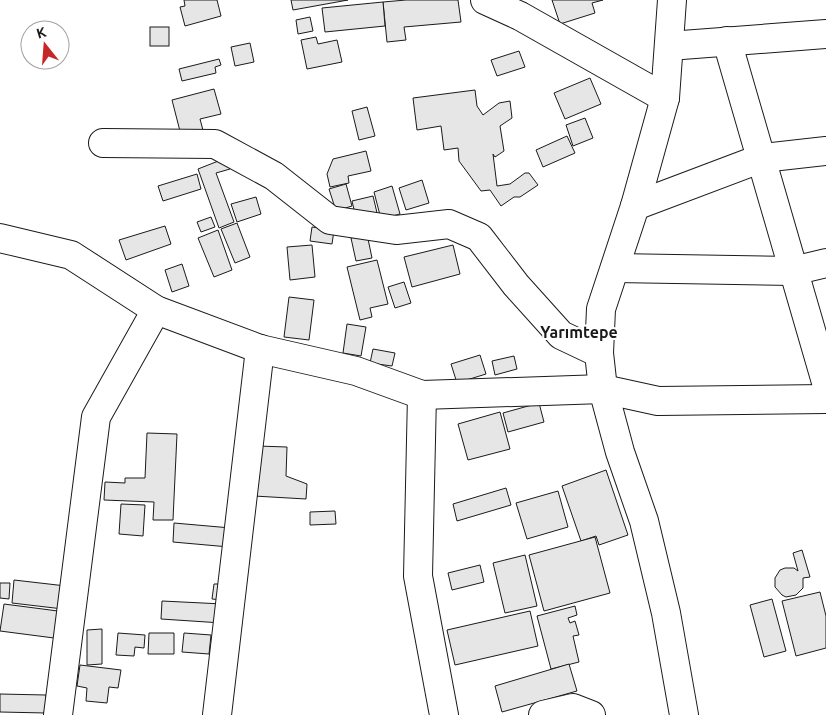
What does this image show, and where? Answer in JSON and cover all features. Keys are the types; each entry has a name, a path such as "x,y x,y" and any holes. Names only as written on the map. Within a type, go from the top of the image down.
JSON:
{"street":[{"path":"485,0 520,16 664,98"},
{"path":"672,0 664,98 635,206 601,309 599,353 603,389 620,452 644,521 666,612 684,715"},
{"path":"668,46 826,34"},
{"path":"728,41 826,382"},
{"path":"103,143 215,144 274,176 330,220 396,230 449,224 479,238 516,285 561,335 599,353"},
{"path":"635,206 762,158 826,151"},
{"path":"0,238 71,255 156,310 260,349 356,371 422,395 603,389 658,401 826,399"},
{"path":"615,268 793,271 826,263"},
{"path":"58,715 96,417 156,310"},
{"path":"217,715 260,349"},
{"path":"422,395 418,576 444,715"},
{"path":"543,715 573,708 591,715"}],"building":[{"path":"184,0 217,0 221,16 185,26 180,7 185,6"},
{"path":"291,0 348,0 293,10"},
{"path":"458,0 461,22 404,27 406,40 387,42 383,2"},
{"path":"552,0 603,0 592,3 595,13 560,24"},
{"path":"383,2 385,26 325,32 322,8"},
{"path":"310,17 313,31 298,34 296,20"},
{"path":"150,27 169,27 169,46 150,46"},
{"path":"316,37 318,44 337,40 342,62 307,69 301,40"},
{"path":"250,43 254,62 235,66 231,47"},
{"path":"519,51 525,67 497,76 491,60"},
{"path":"219,59 221,65 215,67 216,73 182,81 179,69"},
{"path":"590,78 601,104 565,119 554,93"},
{"path":"214,89 221,114 200,119 204,134 182,139 172,100"},
{"path":"475,90 477,106 483,115 499,103 510,101 512,118 500,126 504,151 495,157 493,154 497,186 510,184 525,173 529,173 538,185 520,197 514,197 501,206 490,190 481,191 459,161 458,148 444,150 441,126 417,130 413,98"},
{"path":"367,107 375,136 359,140 352,111"},
{"path":"585,118 593,138 573,146 566,125"},
{"path":"567,136 575,153 543,167 536,150"},
{"path":"366,151 371,171 348,176 349,183 330,187 327,174 333,159"},
{"path":"226,158 230,169 216,173 234,222 219,228 198,169"},
{"path":"197,174 201,189 163,201 158,186"},
{"path":"422,180 429,203 406,210 399,188"},
{"path":"346,184 352,206 336,211 329,189"},
{"path":"392,186 400,214 381,219 374,192"},
{"path":"373,196 378,217 357,222 352,201"},
{"path":"256,197 261,214 237,222 231,204"},
{"path":"211,217 215,227 201,232 197,222"},
{"path":"237,223 250,257 235,263 221,229"},
{"path":"165,226 171,244 126,260 119,240"},
{"path":"312,227 334,230 332,244 310,241"},
{"path":"218,230 232,270 214,277 198,238"},
{"path":"367,234 372,258 356,261 351,238"},
{"path":"312,245 315,277 290,280 287,247"},
{"path":"453,245 460,274 412,287 404,257"},
{"path":"377,260 388,304 370,308 372,317 360,320 347,267"},
{"path":"182,264 189,286 172,292 165,270"},
{"path":"404,282 411,303 395,308 388,287"},
{"path":"289,297 314,300 309,340 284,337"},
{"path":"347,324 366,327 361,356 343,353"},
{"path":"373,349 395,353 392,366 370,363"},
{"path":"480,355 486,374 457,383 451,364"},
{"path":"514,356 517,369 495,375 492,361"},
{"path":"539,403 544,422 508,432 503,413"},
{"path":"500,412 510,449 468,460 458,424"},
{"path":"147,433 177,434 173,520 153,520 154,502 104,500 105,482 125,483 125,478 145,478"},
{"path":"257,446 287,447 286,476 307,484 306,499 254,496"},
{"path":"606,470 628,535 599,545 596,536 581,541 562,486"},
{"path":"506,488 511,505 457,521 453,504"},
{"path":"558,491 568,527 527,539 516,503"},
{"path":"121,504 145,505 143,536 119,534"},
{"path":"335,511 336,524 310,525 310,512"},
{"path":"174,523 231,528 229,547 173,542"},
{"path":"595,537 610,593 544,611 529,555"},
{"path":"802,550 810,577 803,578 803,588 796,595 786,597 775,587 775,578 780,570 785,568 794,568 798,571 793,553"},
{"path":"525,555 537,606 505,613 493,563"},
{"path":"480,565 484,582 452,590 448,573"},
{"path":"14,580 66,586 63,609 12,603"},
{"path":"0,583 10,583 9,599 0,598"},
{"path":"214,584 225,584 224,600 212,599"},
{"path":"820,592 826,616 826,648 796,656 782,601"},
{"path":"772,599 786,651 764,657 750,605"},
{"path":"162,601 223,604 222,623 161,619"},
{"path":"4,604 58,611 54,638 0,631"},
{"path":"575,606 577,615 568,618 570,623 575,621 579,635 573,636 579,662 551,669 537,616"},
{"path":"530,611 538,646 455,665 447,630"},
{"path":"102,629 102,664 87,665 87,630"},
{"path":"118,633 145,635 144,648 135,647 134,656 116,655"},
{"path":"149,633 174,633 174,654 148,654"},
{"path":"184,633 211,635 209,654 182,652"},
{"path":"569,664 577,691 502,712 495,686"},
{"path":"80,665 121,670 118,688 109,687 107,703 86,701 87,688 77,686"},
{"path":"0,694 46,695 46,713 0,712"}],"district":[{"name":"Yarımtepe","path":"579,332"}]}
